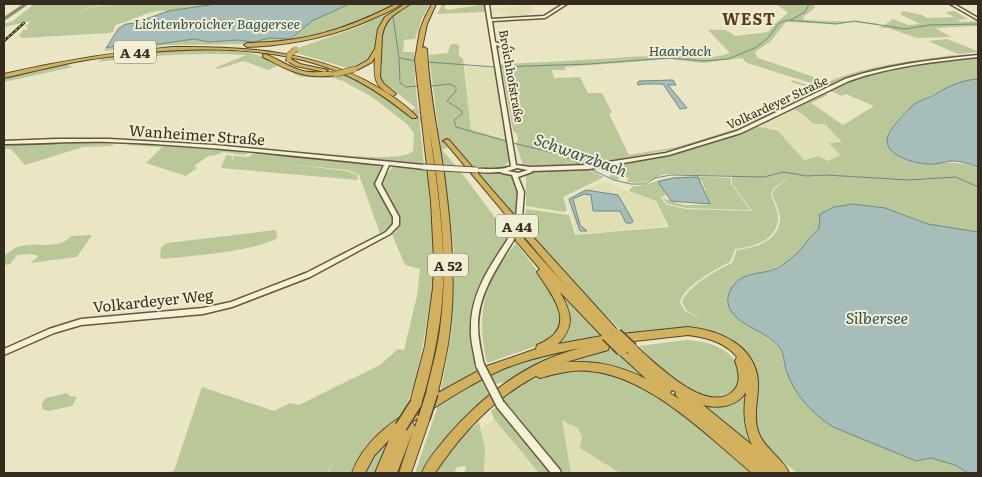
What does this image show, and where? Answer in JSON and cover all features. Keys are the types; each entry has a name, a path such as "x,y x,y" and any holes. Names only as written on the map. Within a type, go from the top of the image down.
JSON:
{"highway":[{"path":"393,94 379,82 376,76 377,48 379,31 398,4"},
{"path":"209,46 266,45 299,41 339,32 391,13 408,4"},
{"name":"A 52","path":"416,403 428,358 438,288 437,237 423,61 423,26 434,4"},
{"name":"A 52","path":"423,61 426,32 438,4"},
{"path":"363,81 332,71 295,64 289,60 289,54 296,49 355,28 367,21"},
{"name":"A 44","path":"4,74 58,62 70,60 153,48 209,46 262,49 313,58 356,74 393,94 414,113 363,81 327,66 294,57 246,50 198,49 137,52 70,60"},
{"path":"198,49 249,52 266,56 301,73 318,75 336,74 355,69 372,60 377,48"},
{"path":"423,61 430,52"},
{"name":"A 52","path":"405,473 432,393 445,330 448,280 442,184 424,86"},
{"name":"A 44","path":"446,145 524,245 705,425 762,473"},
{"name":"A 44","path":"446,145 612,334"},
{"path":"358,473 370,450 391,429 473,378 554,341 563,332 566,326 566,318 562,306 524,245"},
{"path":"507,363 566,347 676,332 700,332 717,337 736,349 748,366 752,380 749,408 751,428 760,447 783,473"},
{"path":"428,473 466,423 490,401 538,368 580,352 609,346 690,336 711,340 728,348 740,362 745,377 744,385 740,392 730,400 720,402 700,399 668,382"},
{"name":"A 44","path":"627,349 777,473"},
{"path":"514,383 547,370 567,366 588,366 615,371 648,383 705,425"},
{"path":"380,473 416,403"},
{"path":"391,473 405,427"},
{"path":"409,473 414,451"}],"main road":[{"name":"Broichhofstraße","path":"487,4 514,153"},
{"path":"490,20 545,17 565,4"},
{"path":"952,4 978,19"},
{"path":"489,14 501,20"},
{"path":"492,30 496,22 501,20"},
{"path":"494,43 511,49 496,56"},
{"name":"Volkardeyer Straße","path":"517,170 586,167 667,154 739,132 847,80 864,74 891,68 978,56"},
{"name":"Wanheimer Straße","path":"4,143 68,141 154,142 282,152 387,164"},
{"name":"Volkardeyer Straße","path":"478,170 508,166 514,153"},
{"path":"387,164 424,167"},
{"name":"Volkardeyer Weg","path":"4,352 52,331 81,322 214,309 308,275 388,233 396,225 396,217 378,184 387,164"},
{"name":"Volkardeyer Straße","path":"478,170 490,170"},
{"name":"Broichhofstraße","path":"517,170 520,189 519,218 510,241 485,279 477,301 474,333 480,365 500,404 557,473"}],"street":[{"name":"Broichhofstraße","path":"514,153 517,170"},
{"name":"Volkardeyer Straße","path":"424,167 478,170"},
{"name":"Volkardeyer Straße","path":"490,170 517,170"}],"green space":[{"path":"34,4 105,4 61,15 108,4 111,4 106,6 117,4 216,4 148,13 115,25 113,32 109,33 22,38 19,36 23,30 27,30 28,27 25,27 31,21 4,27 4,24 13,21"},
{"path":"349,4 396,4 328,34 262,44 168,45 104,51 106,48 135,42 159,44 194,39 209,42 237,40 253,42 270,38 287,39 312,21"},
{"path":"401,4 407,4 390,14 377,31 374,53 365,63 351,69 293,52 301,47 361,26"},
{"path":"410,4 430,4 422,18 415,39 404,40 403,52 414,52 416,94 424,165 318,153 396,157 413,151 414,133 407,124 372,97 334,78 301,77 277,66 268,70 244,61 218,69 215,68 246,55 172,55 98,62 101,59 179,50 239,51 257,55 299,74 309,76 341,75 358,80 378,92 412,118 415,117 410,111 416,108 380,79 380,45 385,27 390,19"},
{"path":"442,4 447,4 444,8 447,10 486,4 486,12 437,14"},
{"path":"776,4 814,4 815,8 804,16 803,19 805,20 878,24 786,22 770,42 755,53 758,58 828,82 859,71 890,64 954,55 957,57 872,70 824,87 747,63 742,58 702,63 671,59 565,67 566,70 552,70 554,78 580,77 588,93 602,93 612,112 609,114 629,155 677,147 739,128 810,91 805,86 791,82 792,80 807,85 814,91 736,131 684,147 604,162 530,167 523,165 516,144 518,139 513,131 501,64 665,55 714,57 730,53 708,30 726,31 735,36 768,32 788,13"},
{"path":"531,5 534,10 527,15 508,16 500,12 492,12 492,9"},
{"path":"903,11 927,18 954,17 945,12 954,11 968,19 957,20 961,22 977,21 978,26 935,28 951,37 917,38 888,28 880,28 893,19 908,25 920,24 900,14"},
{"path":"947,39 978,52 958,54 928,41"},
{"path":"450,45 459,45 459,56 463,59 471,130 508,140 510,160 504,167 474,167 450,140 444,142 449,147 442,150 457,167 443,166 429,55 448,53"},
{"path":"978,58 978,79 966,81 937,92 908,110 897,121 890,133 887,145 909,160 966,164 978,168 978,232 928,224 897,212 876,207 819,229 795,256 782,265 745,277 740,320 757,329 781,348 785,366 886,448 916,461 931,458 955,465 968,473 797,473 768,450 757,432 755,421 757,375 748,356 740,347 723,336 701,328 662,329 626,335 576,286 523,227 526,209 569,215 575,235 669,227 656,201 629,191 633,186 645,185 664,179 681,177 731,178 731,184 750,210 686,208 668,204 662,198 684,205 710,205 702,181 697,179 662,180 665,196 660,197 667,205 686,209 752,211 732,184 732,176 665,174 642,183 627,182 629,178 620,177 618,180 609,178 611,174 600,168 688,150 756,126 778,131 804,160 819,156 828,161 840,155 829,143 842,142 825,124 813,124 794,109 825,94 828,95 811,103 843,125 874,106 846,94 842,96 830,91 865,76 883,71 921,64","holes":["791,175 772,194 780,218 778,228 774,234 764,243 737,250 732,263 711,274 690,290 682,302 687,311 700,318 686,312 680,303 686,291 709,274 730,262 735,249 755,245 772,234 778,217 771,194 773,189"]},
{"path":"66,64 73,67 4,82 4,77"},
{"path":"465,66 496,68 508,139 471,130"},
{"path":"794,109 813,124 825,124 843,142 830,143 840,155 828,161 819,156 804,159 778,131 757,125"},
{"path":"97,143 115,146 83,147 25,165 11,149 4,149 4,145"},
{"path":"135,144 248,153 245,155 223,152 213,156 210,155 194,166 197,168 186,176 146,163 162,147 125,145"},
{"path":"252,154 306,157 382,167 376,185 394,217 392,227 380,233 359,175 348,170 287,164 347,171 357,175 358,180 221,168 226,155 233,156 231,158 234,160 234,156 249,157"},
{"path":"393,167 427,169 434,255 433,285 423,344 414,385 402,417 360,461 355,473 328,473 333,463 327,473 166,473 174,471 202,387 274,411 290,403 299,405 380,365 398,349 404,350 417,296 420,269 405,265 391,232 398,227 399,222 382,190 380,181"},
{"path":"587,169 604,177 563,197 567,210 564,212 526,206 526,176 532,172"},
{"path":"444,171 461,172 508,235 478,286 474,298 470,322 477,370 441,390 451,336 455,259"},
{"path":"503,172 512,176 518,186 516,219 478,173"},
{"path":"604,181 655,201 667,226 577,234 567,198"},
{"path":"276,230 277,238 267,243 239,250 163,259 160,257 161,247 167,243"},
{"path":"92,235 77,257 30,263 39,256 31,254 17,255 10,264 4,265 4,256 17,247 60,243 66,241 71,236"},
{"path":"516,243 550,291 562,323 551,341 487,363 482,330 483,308 489,286 498,267"},
{"path":"563,297 601,336 552,346 569,331 569,318 561,298"},
{"path":"683,333 694,334 717,339 736,351 743,360 748,370 749,382 746,408 748,428 752,439 764,458 691,397 703,402 721,404 736,398 745,388 746,373 735,353 721,342 703,336 674,336 606,344 547,362 513,381 494,384 489,373 536,356 560,350"},
{"path":"686,340 710,344 731,355 739,369 740,385 723,395 712,397 700,394 677,381 639,346"},
{"path":"612,348 649,382 638,376 550,366"},
{"path":"573,368 607,371 668,400 753,473 620,473 580,448 582,437 578,428 562,420 571,473 564,473 502,397 536,378"},
{"path":"480,377 489,396 432,460 423,473 415,473 440,400"},
{"path":"67,393 70,396 77,397 72,406 49,411 42,409 42,403 46,398"},
{"path":"496,407 554,473 539,473 494,419 491,411"},
{"path":"494,419 539,473 484,473 485,460 482,428"},
{"path":"562,420 578,428 582,437 580,448 620,473 571,473"},
{"path":"479,422 485,448 484,473 465,473 466,466 457,467 454,473 431,473 462,437"},
{"path":"398,429 378,473 362,473 369,460"}],"water":[{"name":"Lichtenbroicher Baggersee","path":"216,4 349,4 312,21 290,39 270,38 253,42 237,40 209,42 194,39 159,44 135,42 106,48 119,28 126,24 135,23 168,11"},
{"path":"978,79 978,167 955,161 933,164 920,163 899,156 889,148 887,142 892,128 914,104 954,84"},
{"path":"673,80 676,85 668,85 687,108 680,109 663,84 638,85 637,83 639,81"},
{"path":"698,177 710,204 671,201 658,182 673,178"},
{"path":"586,190 618,195 633,221 632,223 626,223 620,211 593,211 591,195 584,194 573,199 580,225 587,231 580,231 569,199"},
{"name":"Silbersee","path":"853,204 885,208 928,224 978,232 978,473 968,473 955,465 931,458 916,461 833,427 810,409 799,395 786,370 781,350 775,342 742,322 731,311 728,297 735,283 749,275 781,266 797,253 819,229 820,214 834,207"}],"waterway":[{"path":"791,20 805,12 809,4"},
{"name":"Schwarzbach","path":"393,16 399,58 400,83 406,87 419,86"},
{"name":"Haarbach","path":"499,67 589,64 668,58 704,61 728,59 755,48 768,38 779,23 788,20 836,24 855,21 905,29 929,25 978,24"},
{"name":"Haarbach","path":"400,58 416,61"},
{"name":"Haarbach","path":"427,62 495,67"},
{"name":"Schwarzbach","path":"431,86 450,84 456,87 456,91 447,101 462,111 462,114 454,120 456,127 509,142"},
{"name":"Schwarzbach","path":"513,143 562,155 582,165"},
{"name":"Schwarzbach","path":"588,168 614,180 631,184 645,184 655,178 671,175 764,177 783,172 807,176 826,175 909,180 956,177 978,187"}],"taxiway":[{"path":"4,19 26,4"}],"tunnel":[{"path":"413,110 447,141"},
{"path":"432,135 445,148"}],"railway":[{"path":"4,41 24,23"}],"district":[{"name":"WEST","path":"749,18"}]}
